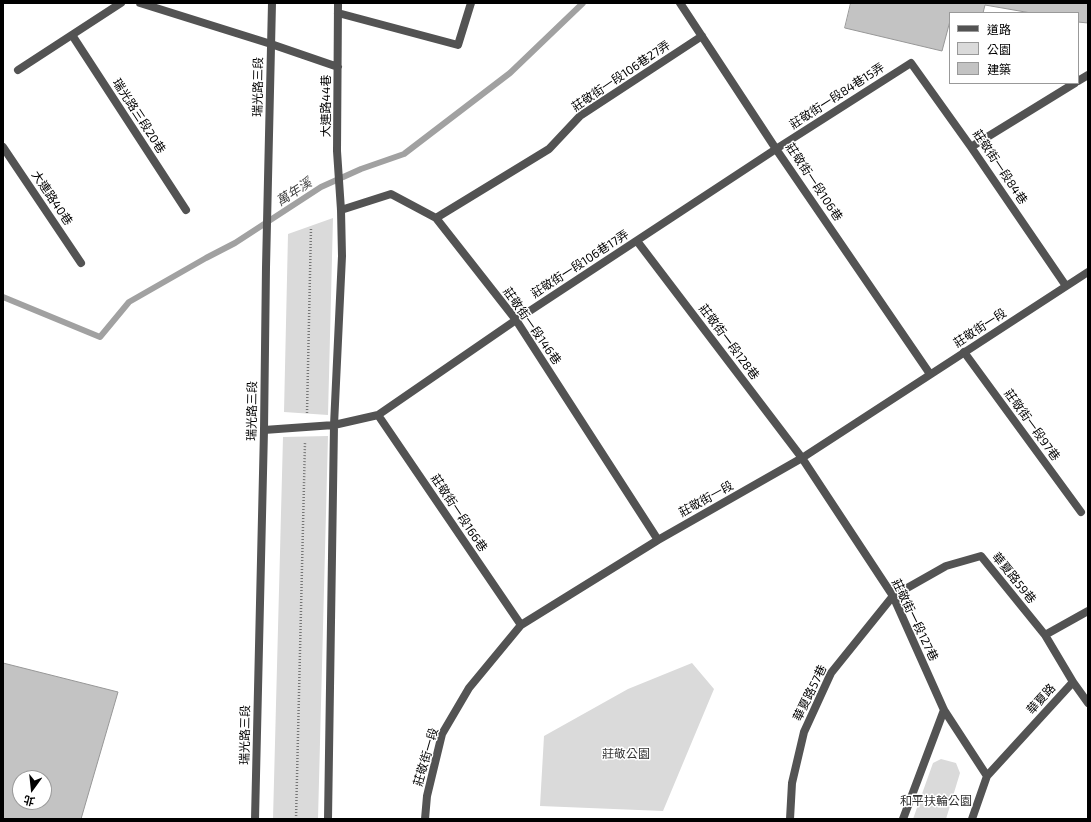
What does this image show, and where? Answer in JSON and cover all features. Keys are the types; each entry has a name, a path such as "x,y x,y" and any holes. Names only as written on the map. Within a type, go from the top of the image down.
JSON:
{"street":[{"path":"18,70 121,3"},
{"path":"140,3 338,66"},
{"name":"瑞光路三段","path":"255,819 272,3"},
{"name":"大連路44巷","path":"338,3 338,151 341,210"},
{"path":"338,13 458,45 471,3"},
{"name":"莊敬街一段106巷","path":"680,3 776,149 930,374"},
{"name":"瑞光路三段20巷","path":"72,35 186,210"},
{"name":"莊敬街一段106巷27弄","path":"436,218 548,149 580,116 702,36"},
{"name":"莊敬街一段84巷15弄","path":"776,149 912,63"},
{"name":"莊敬街一段84巷","path":"912,63 1066,286"},
{"path":"1079,80 1088,75"},
{"path":"971,147 1073,84"},
{"name":"大連路40巷","path":"3,147 81,263"},
{"name":"莊敬街一段106巷17弄","path":"378,415 516,320 776,149"},
{"name":"莊敬街一段146巷","path":"341,210 391,194 436,218 516,320 658,540"},
{"path":"328,819 334,425 342,256 341,210"},
{"name":"莊敬街一段128巷","path":"637,241 802,458"},
{"name":"莊敬街一段","path":"425,819 427,796 442,734 469,688 521,626 658,540 802,458 1066,286 1087,275"},
{"name":"莊敬街一段97巷","path":"964,352 1081,512"},
{"path":"264,430 334,425 378,415"},
{"name":"莊敬街一段166巷","path":"378,415 521,626"},
{"name":"莊敬街一段127巷","path":"802,458 893,596 944,710 987,776"},
{"name":"華夏路59巷","path":"893,596 946,566 981,556 1044,635"},
{"name":"華夏路57巷","path":"790,819 792,782 804,732 831,673 893,596"},
{"path":"1044,635 1088,611"},
{"name":"華夏路","path":"972,819 987,776 1073,682 1044,635"},
{"path":"1073,682 1088,703"},
{"path":"903,819 944,710"}],"path":[{"path":"296,819 304,447 307,427 311,228"}],"green space":[{"path":"333,218 328,415 284,412 288,234"},
{"path":"328,436 318,819 273,819 283,437"},
{"name":"莊敬公園","path":"692,663 714,689 663,811 540,806 544,736 628,689"},
{"name":"和平扶輪公園","path":"941,759 956,763 960,773 946,819 913,819 933,763"}],"building":[{"path":"851,3 1088,3 1088,23 1079,22 1079,12 1025,12 985,5 983,12 949,12 949,25 942,51 845,28"},
{"path":"3,663 118,692 81,819 3,819"}],"waterway":[{"name":"萬年溪","path":"3,297 100,337 129,302 235,243 321,187 361,169 404,154 510,73 583,3"}]}
